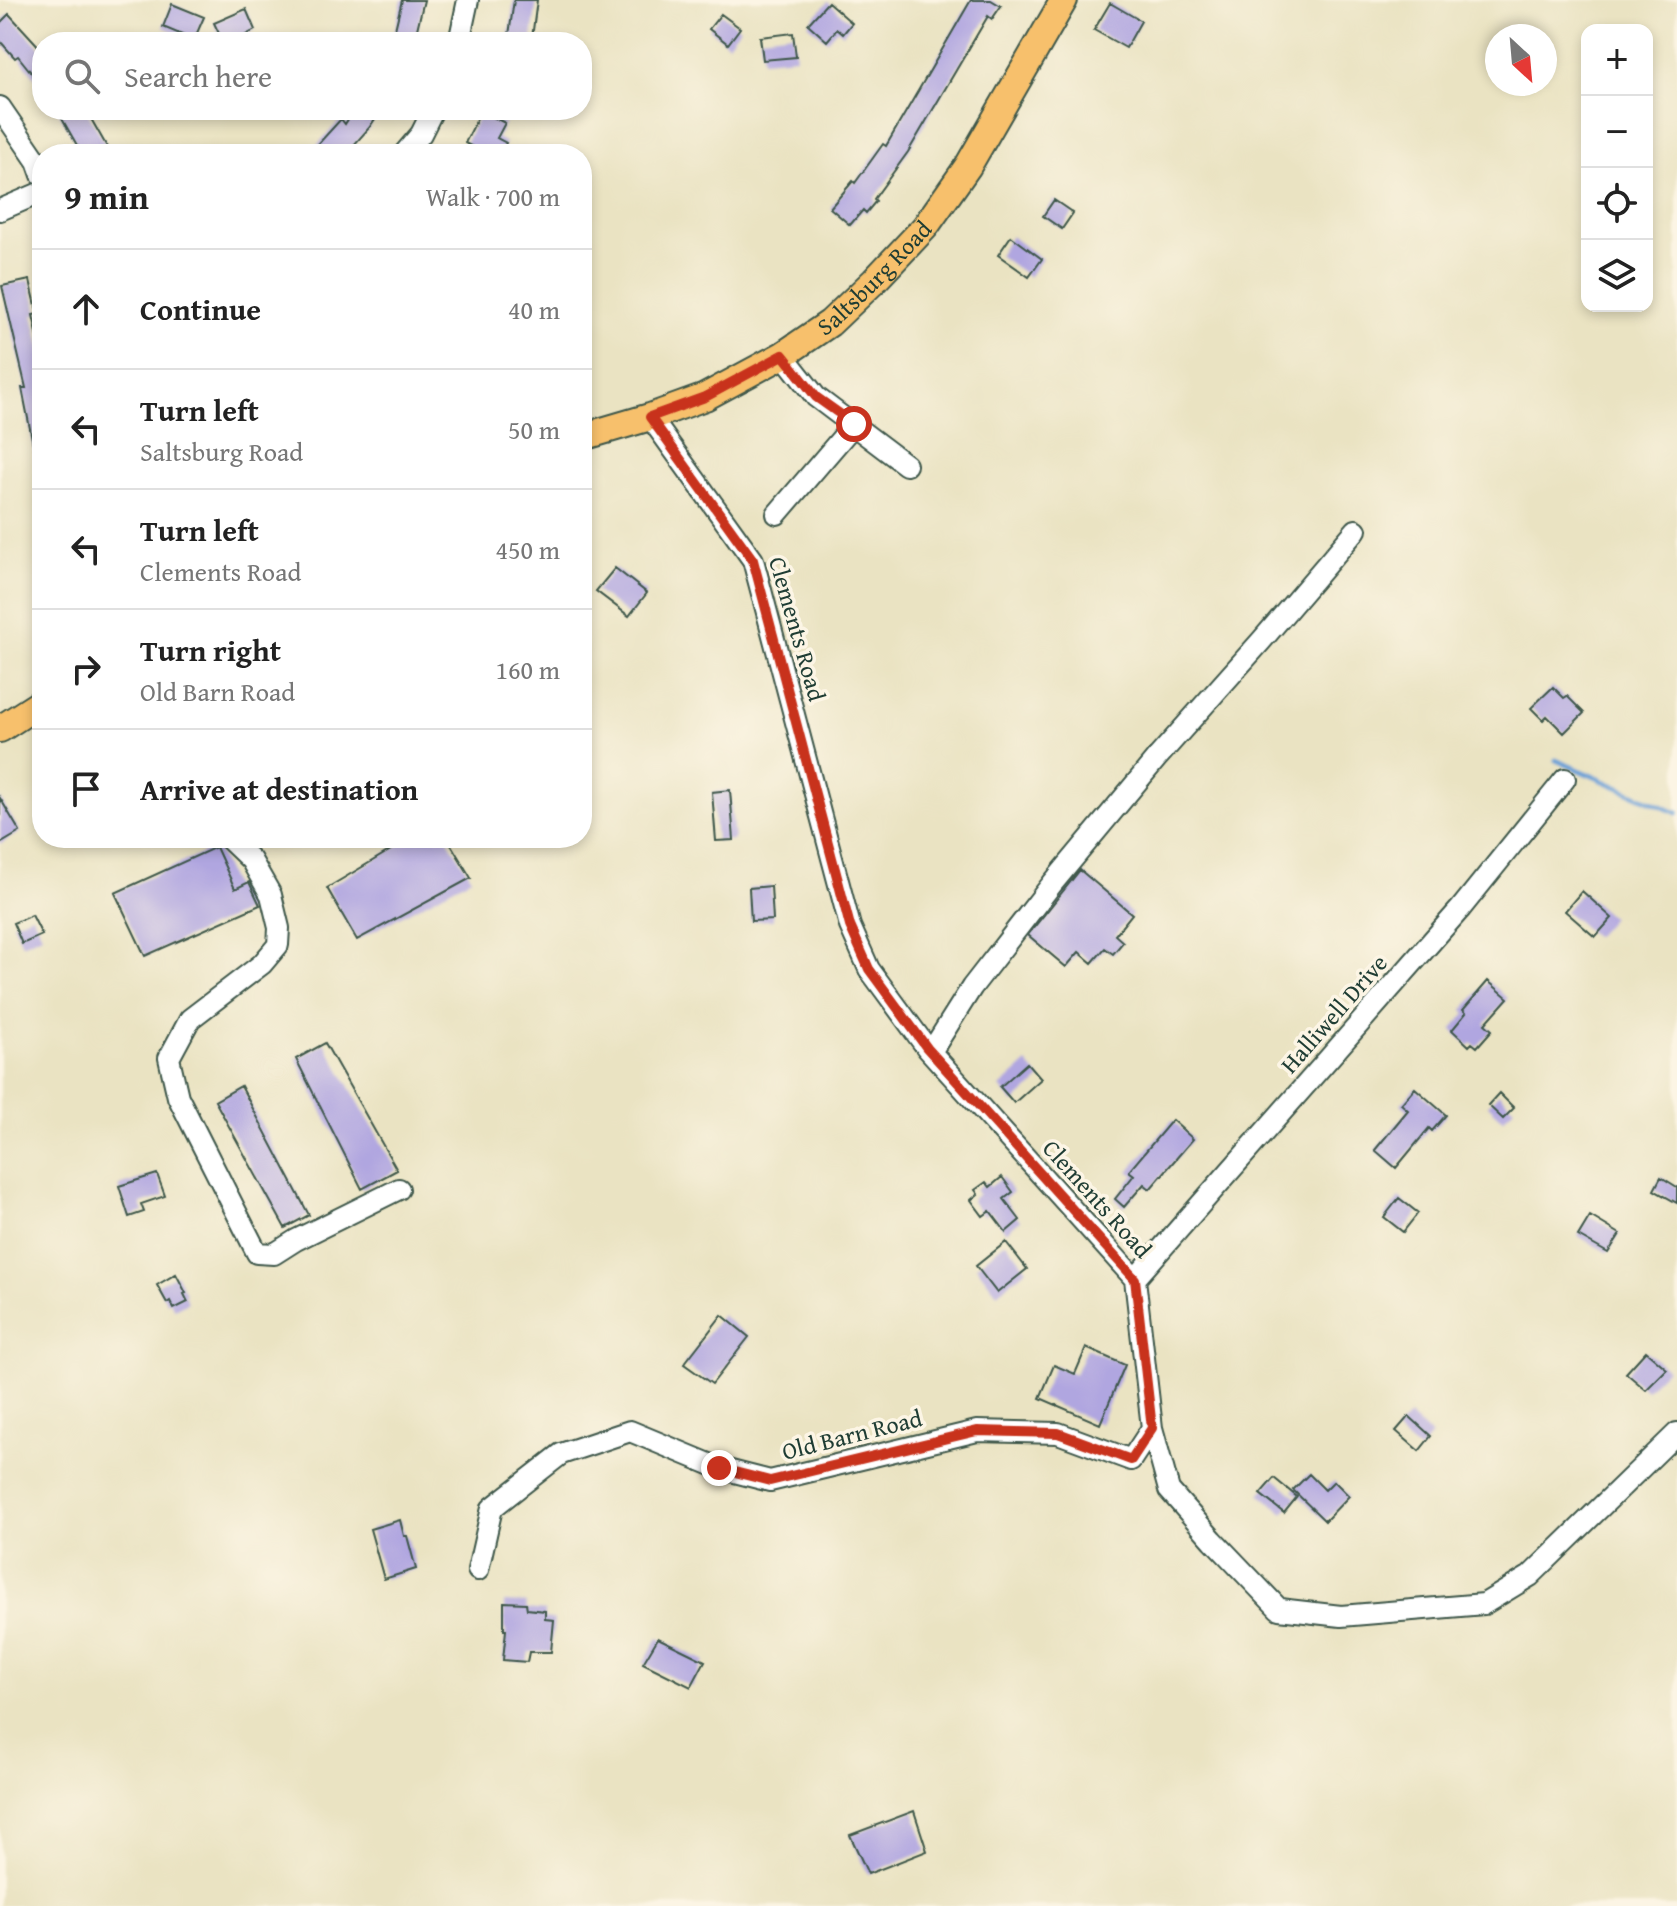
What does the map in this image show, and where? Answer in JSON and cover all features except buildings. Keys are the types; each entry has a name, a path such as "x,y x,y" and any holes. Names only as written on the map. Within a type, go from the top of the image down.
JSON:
{"main road":[{"name":"Saltsburg Road","path":"592,434 705,397 783,355 830,323 925,227 968,166 1064,0"},
{"path":"0,729 32,708"}],"street":[{"path":"461,32 468,0"},
{"path":"0,107 32,154"},
{"path":"412,144 428,120"},
{"path":"0,210 32,196"},
{"path":"783,355 816,397 906,465"},
{"name":"Clements Road","path":"650,417 753,560 850,926 869,969 931,1052 1135,1279 1152,1428 1169,1490 1279,1609 1341,1616 1484,1604 1530,1576 1677,1433"},
{"path":"777,514 854,424"},
{"path":"931,1052 972,987 1052,884 1156,759 1356,530"},
{"name":"Halliwell Drive","path":"1135,1279 1461,908 1565,779"},
{"path":"238,848 251,860 271,895 279,928 278,945 262,964 190,1019 169,1058 178,1097 257,1253 274,1254 399,1189"},
{"name":"Old Barn Road","path":"478,1570 492,1508 561,1454 630,1431 719,1468 770,1481 977,1431 1058,1433 1131,1460 1152,1428"}],"waterway":[{"path":"1556,760 1677,813"}],"route":[{"path":"719,1468 770,1481 977,1431 1058,1433 1131,1460 1152,1428 1135,1279 927,1048 869,969 850,926 753,560 650,417 705,397 783,355 816,397 854,424"}]}
